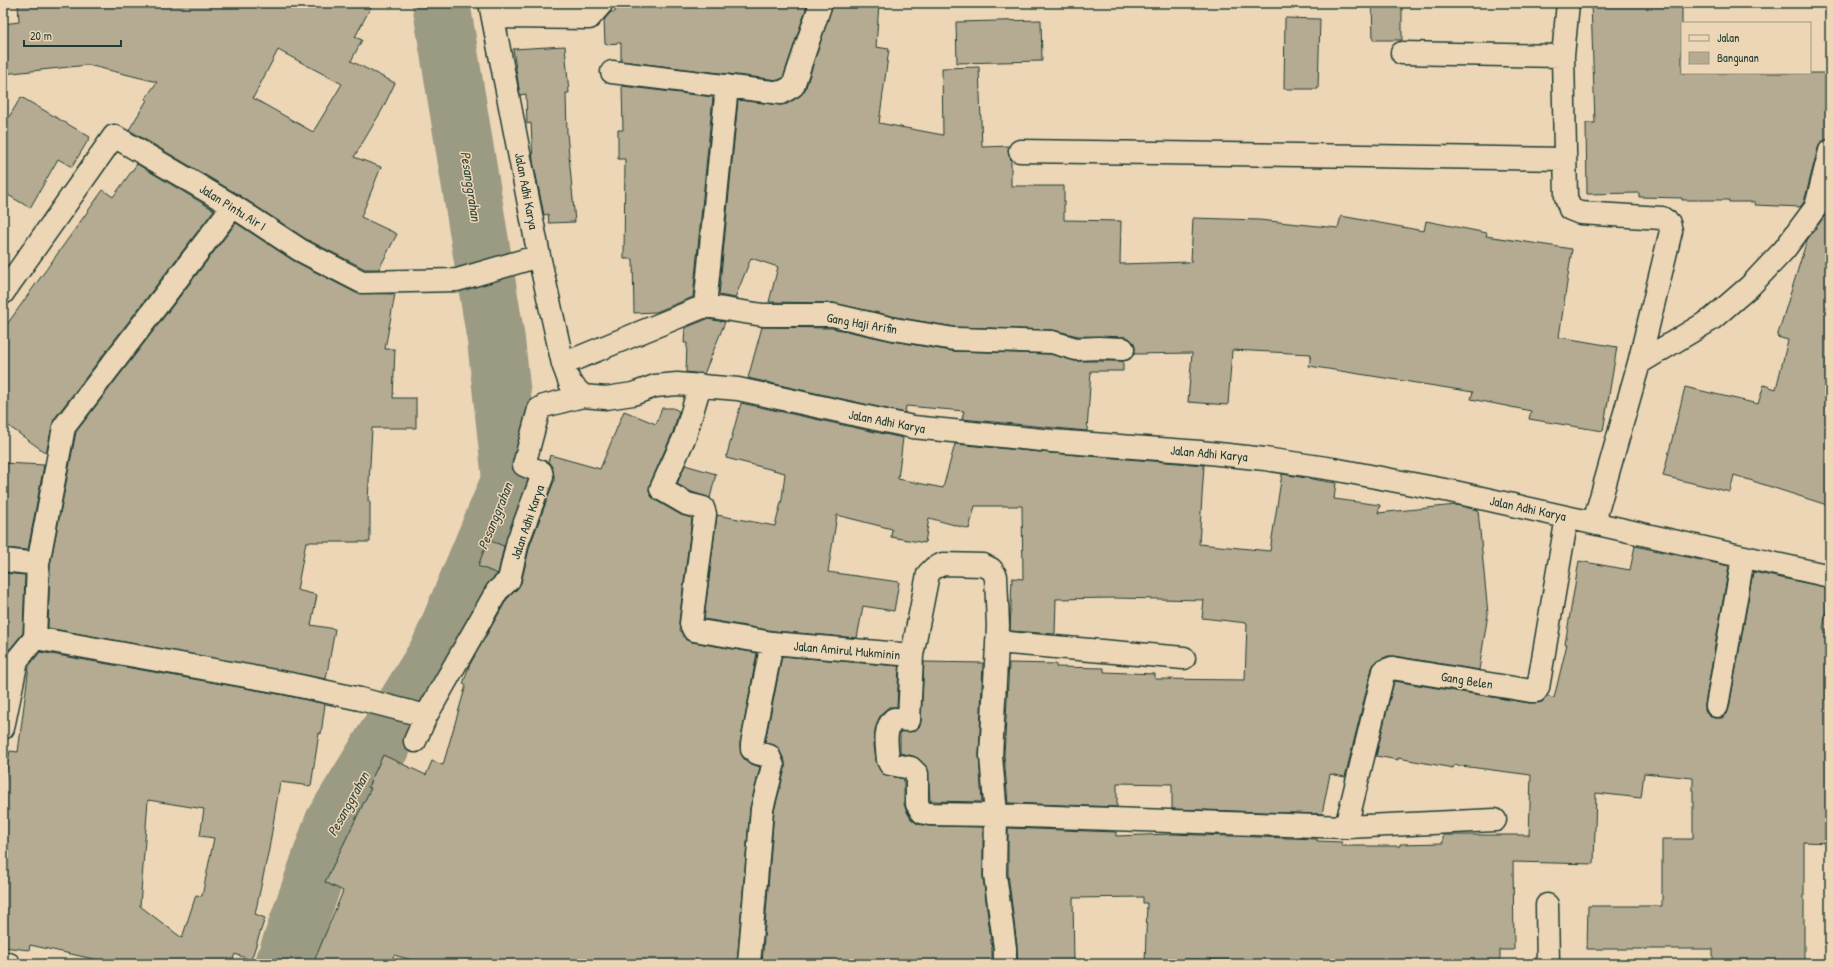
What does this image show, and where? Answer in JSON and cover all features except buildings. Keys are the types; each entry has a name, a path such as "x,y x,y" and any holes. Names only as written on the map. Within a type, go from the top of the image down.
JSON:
{"street":[{"path":"492,10 589,18 602,3"},
{"path":"612,72 781,94 790,88 821,3"},
{"path":"1568,3 1563,56 1564,159 1566,197 1570,209 1580,213 1649,216 1662,218 1669,223 1670,231 1639,363 1594,522"},
{"name":"Jalan Adhi Karya","path":"492,10 539,256 563,364 570,383 584,396"},
{"path":"1402,53 1563,56"},
{"path":"563,364 706,306 727,86"},
{"name":"Jalan Pintu Air I","path":"3,293 114,136 233,206 300,250 362,282 457,280 539,256"},
{"path":"1020,151 1564,159"},
{"path":"1639,363 1712,319 1750,286 1784,250 1816,207 1830,151"},
{"path":"3,728 17,660 35,638 38,564 64,427 233,206"},
{"name":"Gang Haji Arifin","path":"706,306 763,315 833,315 894,329 954,339 1052,342 1076,349 1123,349"},
{"name":"Jalan Adhi Karya","path":"415,741 425,716 497,591 509,580 518,540 542,477 541,472 524,464 539,409 544,406 584,396 606,398 633,394 655,386 677,384 738,389 914,427 1052,441 1265,458 1334,469 1450,491 1594,522 1743,558 1830,576"},
{"name":"Jalan Amirul Mukminin","path":"700,385 685,436 661,489 687,504 703,508 705,514 691,624 694,630 772,643 912,656 910,720 894,719 890,723 887,731 888,760 890,764 911,768 917,774 917,804 922,812 930,814 996,815"},
{"name":"Gang Belen","path":"1346,827 1384,671 1392,668 1531,691 1538,688 1567,517"},
{"path":"1717,706 1743,558"},
{"path":"3,560 38,564"},
{"path":"912,656 928,574 934,568 943,564 983,565 991,569 996,576 997,642 991,756 996,815 995,875 1005,948 1005,964"},
{"path":"35,638 286,684 360,699 425,716"},
{"path":"997,642 1184,658"},
{"path":"749,964 762,809 773,766 770,756 757,753 752,749 752,744 772,643"},
{"path":"996,815 1346,827 1495,820"},
{"path":"1547,905 1548,964"},
{"path":"3,963 9,964"}],"waterway":[{"name":"Pesanggrahan","path":"284,964 333,824 439,651 511,479 496,340 441,3"}]}
